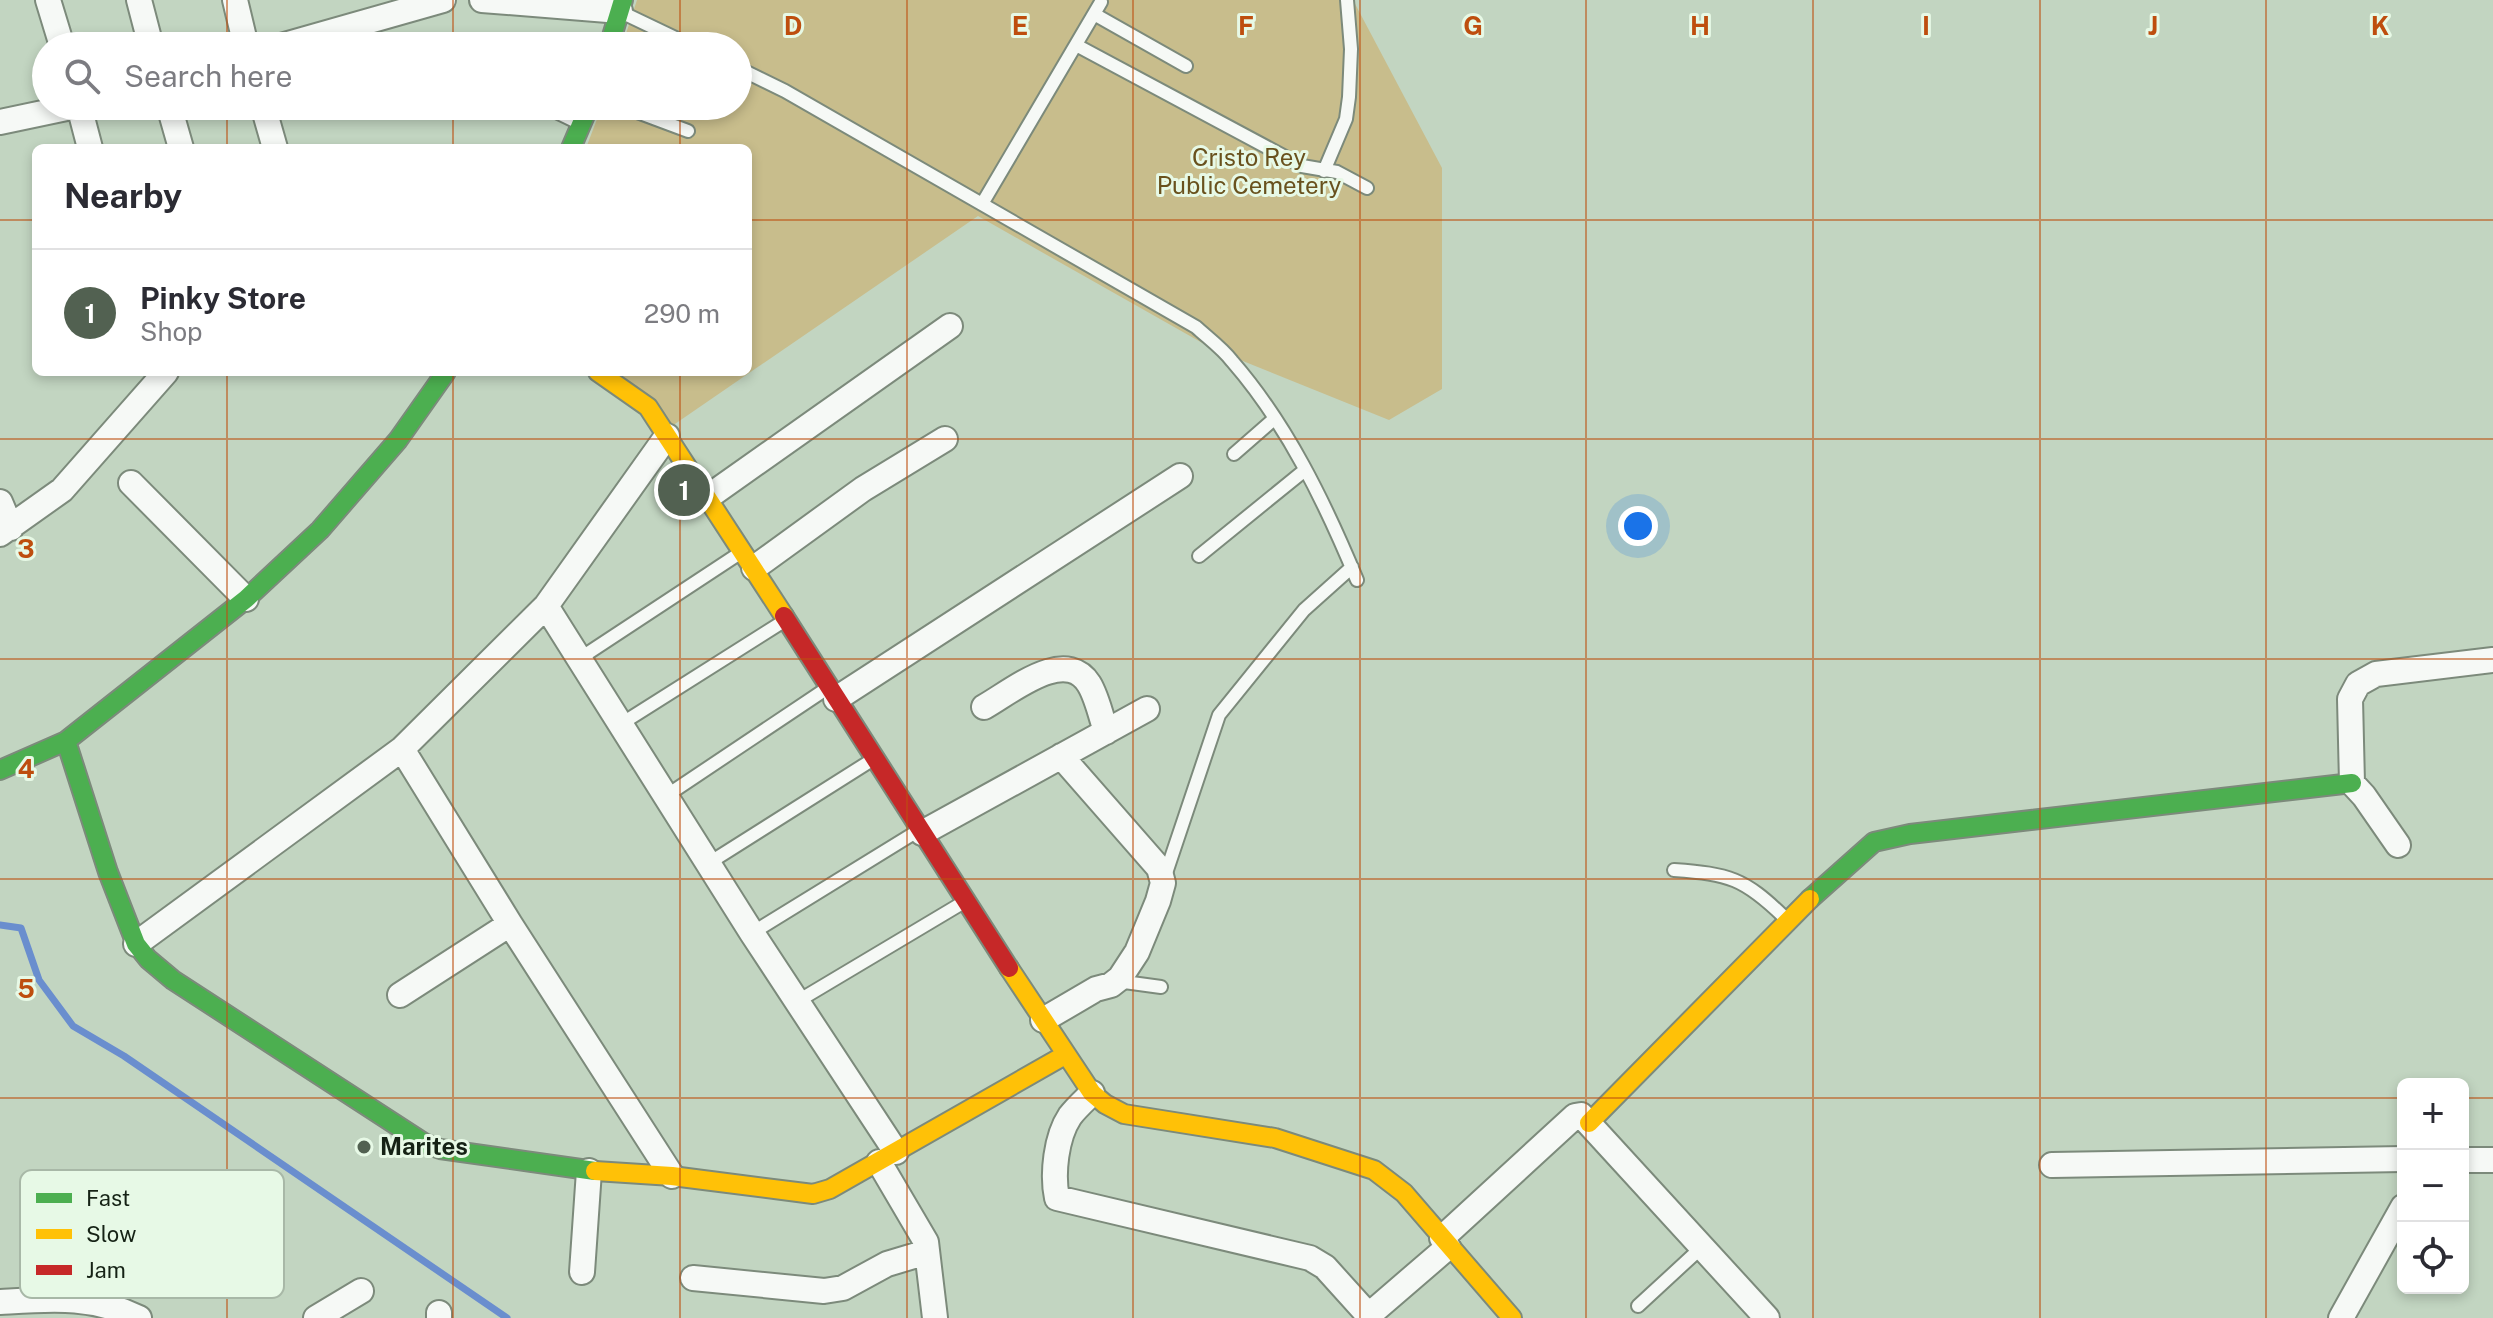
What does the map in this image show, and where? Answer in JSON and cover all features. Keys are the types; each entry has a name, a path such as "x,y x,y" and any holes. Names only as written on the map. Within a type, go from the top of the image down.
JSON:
{"street":[{"path":"48,0 58,32"},
{"path":"139,0 147,32"},
{"path":"235,0 243,32"},
{"path":"482,0 621,6 613,32"},
{"path":"330,32 437,1"},
{"path":"0,122 32,115"},
{"path":"82,120 89,144"},
{"path":"173,120 180,144"},
{"path":"267,120 274,144"},
{"path":"572,144 582,120"},
{"path":"708,497 950,326"},
{"path":"0,502 6,531 62,490 162,376"},
{"path":"0,770 66,741 246,599 320,530 398,440 443,376"},
{"path":"604,376 648,407 1092,1093 1124,1114 1275,1138 1374,1170 1389,1178 1512,1318"},
{"path":"136,944 402,749 546,606 667,436"},
{"path":"748,560 945,439"},
{"path":"832,693 1180,476"},
{"path":"131,483 246,599"},
{"path":"546,606 798,1001 887,1157 926,1242 935,1318"},
{"path":"2398,845 2352,783 2350,699 2358,684 2376,674 2493,660"},
{"path":"984,707 1049,670 1065,667 1075,670 1091,686 1106,732"},
{"path":"921,832 1147,709"},
{"path":"66,741 108,872 136,944 148,959 173,980 424,1143 455,1152 589,1171 672,1176 813,1194 830,1189 1065,1055"},
{"path":"402,749 672,1176"},
{"path":"1043,1020 1116,981 1137,952 1163,883 1159,868 1061,756"},
{"path":"1589,1123 1749,963 1787,920 1874,842 1891,837 2352,783"},
{"path":"400,995 510,924"},
{"path":"1092,1093 1069,1117 1061,1140 1056,1165 1057,1198 1310,1258 1325,1267 1370,1317 1575,1116 1581,1115 1767,1318"},
{"path":"2052,1165 2397,1159"},
{"path":"2469,1160 2493,1160"},
{"path":"582,1272 589,1171"},
{"path":"2341,1318 2397,1218"},
{"path":"693,1278 824,1291 843,1288 887,1264 927,1252"},
{"path":"316,1318 361,1291"},
{"path":"0,1302 67,1298 113,1306 139,1318"}],"lane":[{"path":"1324,171 1346,119 1349,97 1351,49 1347,0"},
{"path":"982,204 1101,2"},
{"path":"621,6 667,32"},
{"path":"1094,14 1186,66"},
{"path":"1076,45 1302,166 1337,172 1367,188"},
{"path":"752,75 1196,327 1230,358 1261,397 1305,470 1357,580"},
{"path":"572,120 580,124"},
{"path":"659,120 688,131"},
{"path":"1234,454 1274,419"},
{"path":"1199,556 1305,470"},
{"path":"579,659 748,560"},
{"path":"1163,883 1219,715 1304,610 1352,567"},
{"path":"621,724 786,620"},
{"path":"666,796 832,693"},
{"path":"709,863 874,759"},
{"path":"752,933 921,832"},
{"path":"1674,870 1717,873 1740,882 1762,896 1787,920"},
{"path":"798,1001 965,901"},
{"path":"1116,981 1161,987"},
{"path":"1638,1306 1702,1247"}],"green space":[{"name":"Cristo Rey Public Cemetery","path":"637,0 1353,0 1442,168 1442,389 1389,420 1213,349 978,216 752,371 752,144 588,144 597,120 752,120 752,32 627,32"},
{"name":"Cristo Rey Public Cemetery","path":"623,376 745,376 672,426"}],"waterway":[{"path":"0,925 21,928 39,980 73,1026 124,1056 507,1318"}],"traffic: fast":[{"path":"613,32 623,0"},
{"path":"573,144 583,120"},
{"path":"0,770 66,741 246,599 320,530 398,440 443,376"},
{"path":"66,741 108,872 136,944 173,980 424,1143 440,1149 595,1171"},
{"path":"1810,899 1874,842 1910,834 2352,783"}],"traffic: slow":[{"path":"604,376 648,407 784,616"},
{"path":"1589,1123 1810,899"},
{"path":"1009,968 1092,1093 1105,1104 1124,1114 1275,1138 1374,1170 1404,1193 1512,1318"},
{"path":"595,1171 672,1176 813,1194 830,1189 1065,1055"}],"traffic: jam":[{"path":"784,616 1009,968"}],"place":[{"name":"Pinky Store","path":"684,490"},
{"name":"Marites","path":"364,1147"}]}
